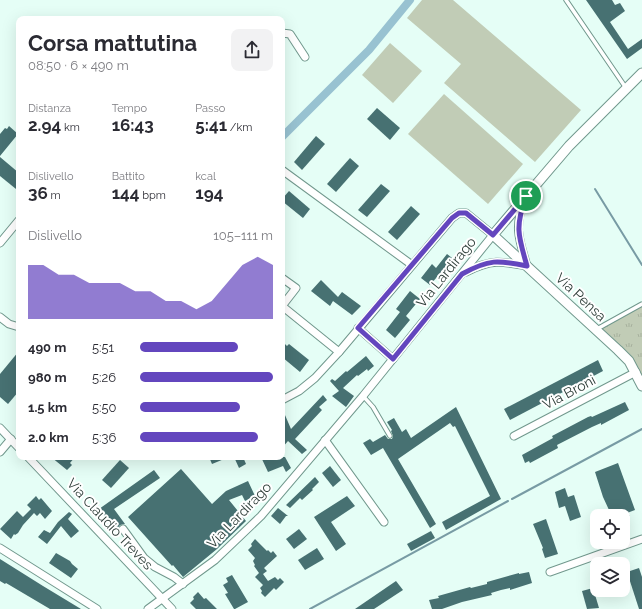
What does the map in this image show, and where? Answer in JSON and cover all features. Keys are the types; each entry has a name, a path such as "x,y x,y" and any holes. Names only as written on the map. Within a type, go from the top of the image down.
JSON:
{"street":[{"path":"285,33 290,34 305,58"},
{"name":"Via Lardirago","path":"148,609 214,560 261,516 363,396 493,235 569,146 642,73"},
{"path":"285,172 412,265"},
{"path":"462,274 477,266 490,262 504,261 527,266 518,237 518,222 526,196"},
{"path":"285,398 299,391 315,378 339,352 452,218 459,213 466,213 493,235"},
{"path":"0,243 16,224"},
{"name":"Via Pensa","path":"493,235 629,361 642,386"},
{"path":"285,280 296,288 285,302"},
{"path":"285,308 339,352"},
{"path":"0,317 9,324 16,326"},
{"path":"358,328 393,359"},
{"name":"Via Broni","path":"514,436 636,372"},
{"path":"0,428 16,445"},
{"path":"0,452 11,439"},
{"path":"325,440 384,522"},
{"name":"Via Claudio Treves","path":"31,460 172,609"},
{"path":"123,529 144,558 155,567 174,577 183,584"},
{"path":"550,572 642,539"},
{"path":"0,548 97,609"}],"lane":[{"path":"566,0 626,88"},
{"path":"596,330 642,304"},
{"path":"363,396 373,408 390,436"}],"green space":[{"path":"422,0 453,0 581,110 535,162 444,83 461,64 407,18"},
{"path":"390,43 422,71 393,103 362,75"},
{"path":"444,94 523,164 488,204 408,134"},
{"path":"642,306 642,377 629,357 600,329"}],"building":[{"path":"586,0 612,0 615,5 620,3 625,11 610,22 628,49 642,39 642,48 627,59"},
{"path":"377,108 400,128 390,140 367,119"},
{"path":"9,126 16,132 16,136 0,156 0,134 5,128 7,129"},
{"path":"316,136 325,144 302,170 294,162"},
{"path":"0,157 16,170 16,189 0,176"},
{"path":"350,158 359,166 336,192 327,184"},
{"path":"381,184 390,191 367,217 358,210"},
{"path":"289,191 310,209 303,218 285,203 285,196"},
{"path":"411,206 420,214 397,240 388,232"},
{"path":"447,254 456,261 447,271 444,269 430,285 421,278 432,264 436,268"},
{"path":"321,280 338,297 342,292 361,306 352,315 333,301 330,306 311,291"},
{"path":"410,291 420,299 406,316 410,320 395,338 386,330 400,312 396,309"},
{"path":"285,344 287,346 289,344 309,360 300,372 285,360"},
{"path":"16,355 16,395 8,404 0,397 0,374"},
{"path":"366,356 374,366 368,371 367,369 358,376 357,375 343,388 354,396 346,407 332,396 339,391 330,381 332,379 335,381"},
{"path":"598,360 603,371 510,420 504,409"},
{"path":"323,395 327,400 319,407 322,410 295,439 307,450 302,454 288,441 285,444 285,415 291,429"},
{"path":"625,402 629,410 601,425 601,423 557,445 558,448 530,463 529,461 525,463 522,455 553,438 552,436 588,417 592,417"},
{"path":"456,407 501,499 446,530 442,522 490,496 455,426 453,427 450,423 398,459 436,524 430,528 383,448 371,455 363,443 370,439 373,442 385,435 388,439 392,439 392,430 387,422 394,418 402,432 406,429 411,438"},
{"path":"285,457 291,468 286,472 283,466 268,472 262,460 285,460"},
{"path":"55,460 72,460 70,463 72,465 67,470"},
{"path":"120,460 129,468 111,488 102,480"},
{"path":"210,460 222,460 212,464"},
{"path":"235,460 244,460 246,464 239,468"},
{"path":"618,463 635,510 630,512 630,509 609,509 595,472"},
{"path":"330,466 341,480 333,487 322,473"},
{"path":"181,469 212,504 226,491 248,481 255,496 245,501 242,495 229,500 246,521 217,549 183,577 128,517"},
{"path":"154,470 160,478 114,509 125,524 120,525 116,531 99,509"},
{"path":"315,477 319,482 312,489 313,490 302,500 300,498 290,508 286,505"},
{"path":"565,488 568,497 574,495 581,517 570,521 565,506 559,508 555,492"},
{"path":"36,496 39,500 41,498 52,511 45,519 40,513 37,516 34,513 18,533 15,535 14,534 11,539 0,529 17,511 23,517 31,509 27,505"},
{"path":"347,496 355,506 331,522 346,544 336,551 314,517"},
{"path":"278,508 288,516 286,516 280,524 271,516"},
{"path":"69,512 72,514 68,519 79,531 71,538 61,526 47,544 38,537 44,530 50,533 58,522"},
{"path":"546,519 558,554 545,558 543,548 533,524"},
{"path":"299,529 307,539 294,549 286,539"},
{"path":"431,531 435,538 411,551 407,544"},
{"path":"255,539 267,551 268,550 271,553 273,551 277,556 264,568 267,571 263,574 268,581 275,577 278,580 280,578 284,582 276,590 274,588 265,597 261,593 262,591 260,588 263,585 255,577 259,573 254,566 253,561 255,558 248,550 252,546 251,544"},
{"path":"317,548 324,559 305,570 298,560"},
{"path":"56,553 70,561 78,569 71,578 49,563"},
{"path":"0,559 81,609 50,609 0,581"},
{"path":"639,568 642,577 642,609 639,609 630,581 630,571"},
{"path":"529,572 532,583 510,590 510,588 501,590 491,593 492,595 462,602 442,609 432,609 429,600 470,587 487,584 487,582 519,573"},
{"path":"232,575 248,602 235,609 225,594 228,593 223,585 228,582 226,578"},
{"path":"396,581 403,590 374,609 355,609"},
{"path":"590,589 590,597 596,597 599,608 587,609 582,591"},
{"path":"198,592 204,599 206,598 217,609 196,609 190,603"}],"waterway":[{"path":"285,134 369,50 410,0"},
{"path":"595,189 642,265"},
{"path":"512,499 642,429"},
{"path":"310,609 508,501"}],"route":[{"path":"526,196 518,222 518,237 527,266 504,261 490,262 477,266 462,274 393,359 358,328 452,218 459,213 466,213 493,235 526,196"}]}
